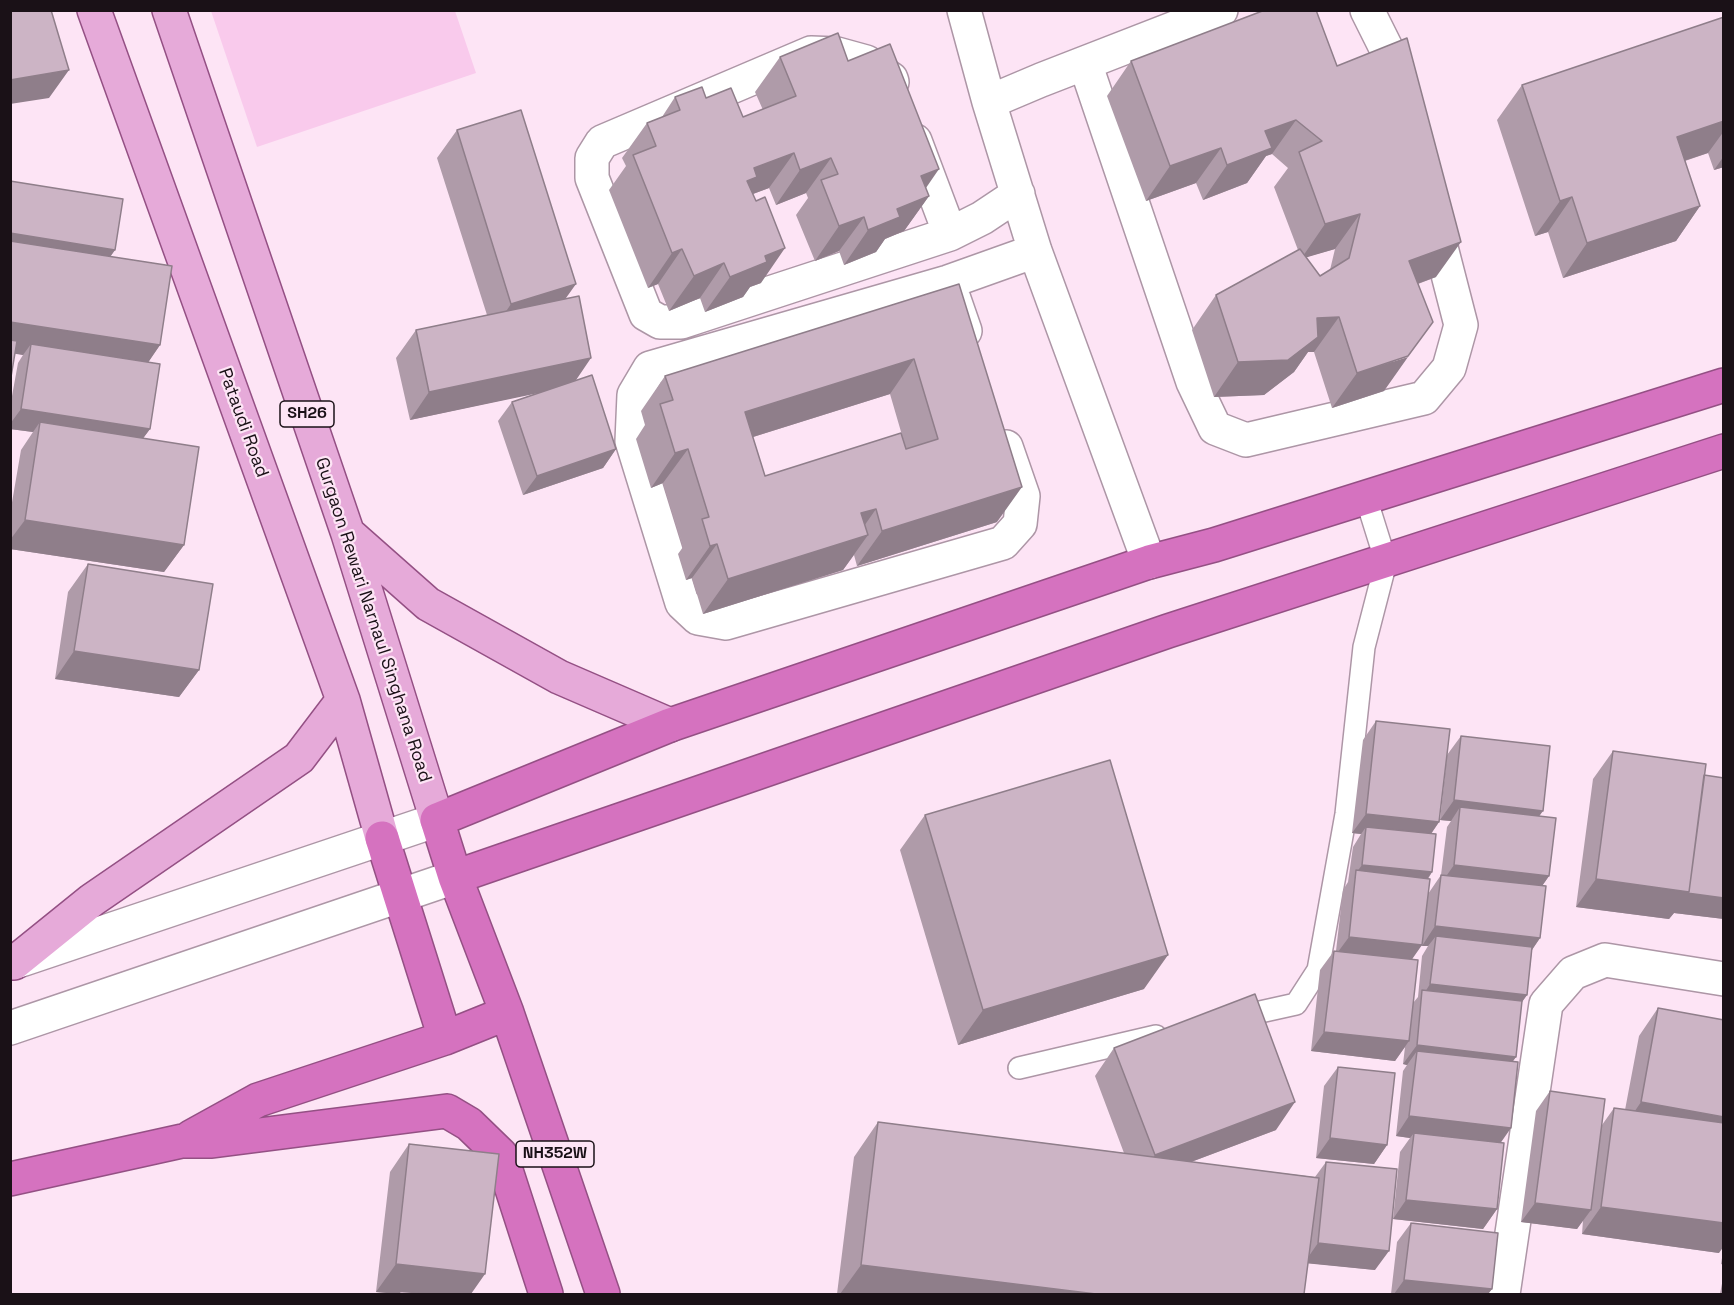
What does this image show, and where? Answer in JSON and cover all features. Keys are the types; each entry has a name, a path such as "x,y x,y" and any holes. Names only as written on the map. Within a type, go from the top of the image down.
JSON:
{"highway":[{"path":"437,820 670,725 1149,562 1214,545 1724,385"},
{"path":"454,877 1168,630 1386,562 1724,451"},
{"name":"NH352W","path":"437,820 454,877 507,1012 603,1294"},
{"path":"382,838 445,1038"},
{"path":"10,1179 183,1141 258,1100 445,1038 507,1012"},
{"name":"NH352W","path":"183,1141 212,1141 447,1111 469,1124 501,1155 546,1294"}],"main road":[{"name":"Pataudi Road","path":"94,10 343,700 382,838"},
{"name":"Gurgaon Rewari Narnaul Singhana Road","path":"169,10 348,534 437,820"},
{"path":"348,534 428,604 559,677 670,725"},
{"path":"12,963 92,900 299,758 343,700"}],"street":[{"path":"964,10 989,102 1035,251 1149,562"},
{"path":"989,102 1221,10"},
{"path":"1367,10 1393,62 1408,119"},
{"path":"950,234 891,79 866,62 837,54 811,53 602,142 592,158 592,178 646,314 660,322 681,322 950,234 982,218 1018,194"},
{"path":"1085,63 1192,382 1215,428 1246,440 1424,398 1449,368 1461,325 1425,188"},
{"path":"996,417 1023,496 1020,524 1003,543 726,623 698,618 682,603 632,441 634,395 650,368 948,282 1035,251"},
{"path":"948,282 976,361"},
{"path":"12,963 437,820"},
{"path":"10,1028 454,877"},
{"path":"1503,1294 1546,1004 1573,973 1605,960 1724,979"}],"lane":[{"path":"1208,1023 1296,1004 1318,970 1346,814 1364,648 1386,562 1366,498"},
{"path":"1019,1068 1175,1031"}],"shaded area":[{"path":"211,11 455,11 476,73 257,147"}],"building":[{"path":"10,10 51,10 69,70 10,80"},
{"path":"1265,10 1316,10 1337,66 1407,38 1461,242 1409,261 1433,322 1408,356 1357,373 1339,317 1317,318 1318,337 1288,360 1238,362 1216,295 1300,249 1320,276 1349,258 1360,214 1325,224 1299,152 1322,141 1296,120 1265,131 1272,148 1227,165 1221,148 1170,166 1131,61"},
{"path":"1724,17 1724,121 1677,137 1700,206 1587,243 1572,197 1560,201 1522,85"},
{"path":"838,33 848,61 890,44 939,169 921,176 929,196 897,209 900,217 868,230 864,217 839,226 821,180 838,174 831,158 800,170 794,153 754,168 757,177 747,181 756,201 765,197 785,248 765,256 767,262 730,277 724,263 694,276 682,249 672,253 633,155 656,146 647,123 680,110 675,97 702,87 706,98 731,88 743,117 796,96 780,57"},
{"path":"521,110 576,284 511,304 457,130"},
{"path":"10,181 123,199 115,250 10,233"},
{"path":"10,241 172,266 160,345 10,322"},
{"path":"959,284 1022,487 882,531 876,509 861,513 868,535 728,579 717,544 710,546 702,519 709,517 688,449 675,453 660,404 673,400 665,376","holes":["914,359 938,439 906,449 901,433 765,476 745,412"]},
{"path":"579,296 591,358 429,392 416,330"},
{"path":"10,340 17,341 10,383"},
{"path":"31,344 160,364 150,429 21,409"},
{"path":"592,375 616,449 537,476 512,402"},
{"path":"40,422 199,447 184,545 25,520"},
{"path":"88,564 213,584 199,670 74,651"},
{"path":"1376,721 1450,729 1439,822 1366,814"},
{"path":"1461,736 1550,746 1543,811 1454,800"},
{"path":"1613,751 1706,764 1689,892 1596,879"},
{"path":"1110,760 1168,955 983,1010 925,815"},
{"path":"1704,775 1724,778 1724,898 1687,893 1689,892"},
{"path":"1460,807 1556,818 1549,876 1454,865"},
{"path":"1366,827 1436,834 1432,872 1362,865"},
{"path":"1356,870 1430,879 1422,945 1349,937"},
{"path":"1441,875 1546,886 1540,938 1435,926"},
{"path":"1436,936 1532,947 1527,995 1430,984"},
{"path":"1334,951 1418,960 1409,1041 1324,1032"},
{"path":"1422,990 1522,1001 1516,1057 1417,1045"},
{"path":"1255,994 1295,1102 1155,1155 1114,1048"},
{"path":"1658,1008 1724,1020 1724,1117 1641,1102"},
{"path":"1417,1051 1518,1062 1511,1128 1409,1116"},
{"path":"1338,1067 1395,1073 1387,1145 1330,1138"},
{"path":"1550,1091 1605,1099 1591,1210 1535,1203"},
{"path":"1614,1108 1724,1123 1724,1223 1601,1207"},
{"path":"878,1122 1319,1178 1304,1294 1096,1294 861,1265"},
{"path":"1414,1133 1504,1143 1497,1209 1406,1200"},
{"path":"409,1144 499,1154 485,1274 396,1264"},
{"path":"1326,1162 1397,1169 1389,1251 1318,1243"},
{"path":"1411,1223 1498,1233 1492,1289 1404,1280"},
{"path":"400,1291 427,1294 399,1294"}]}
